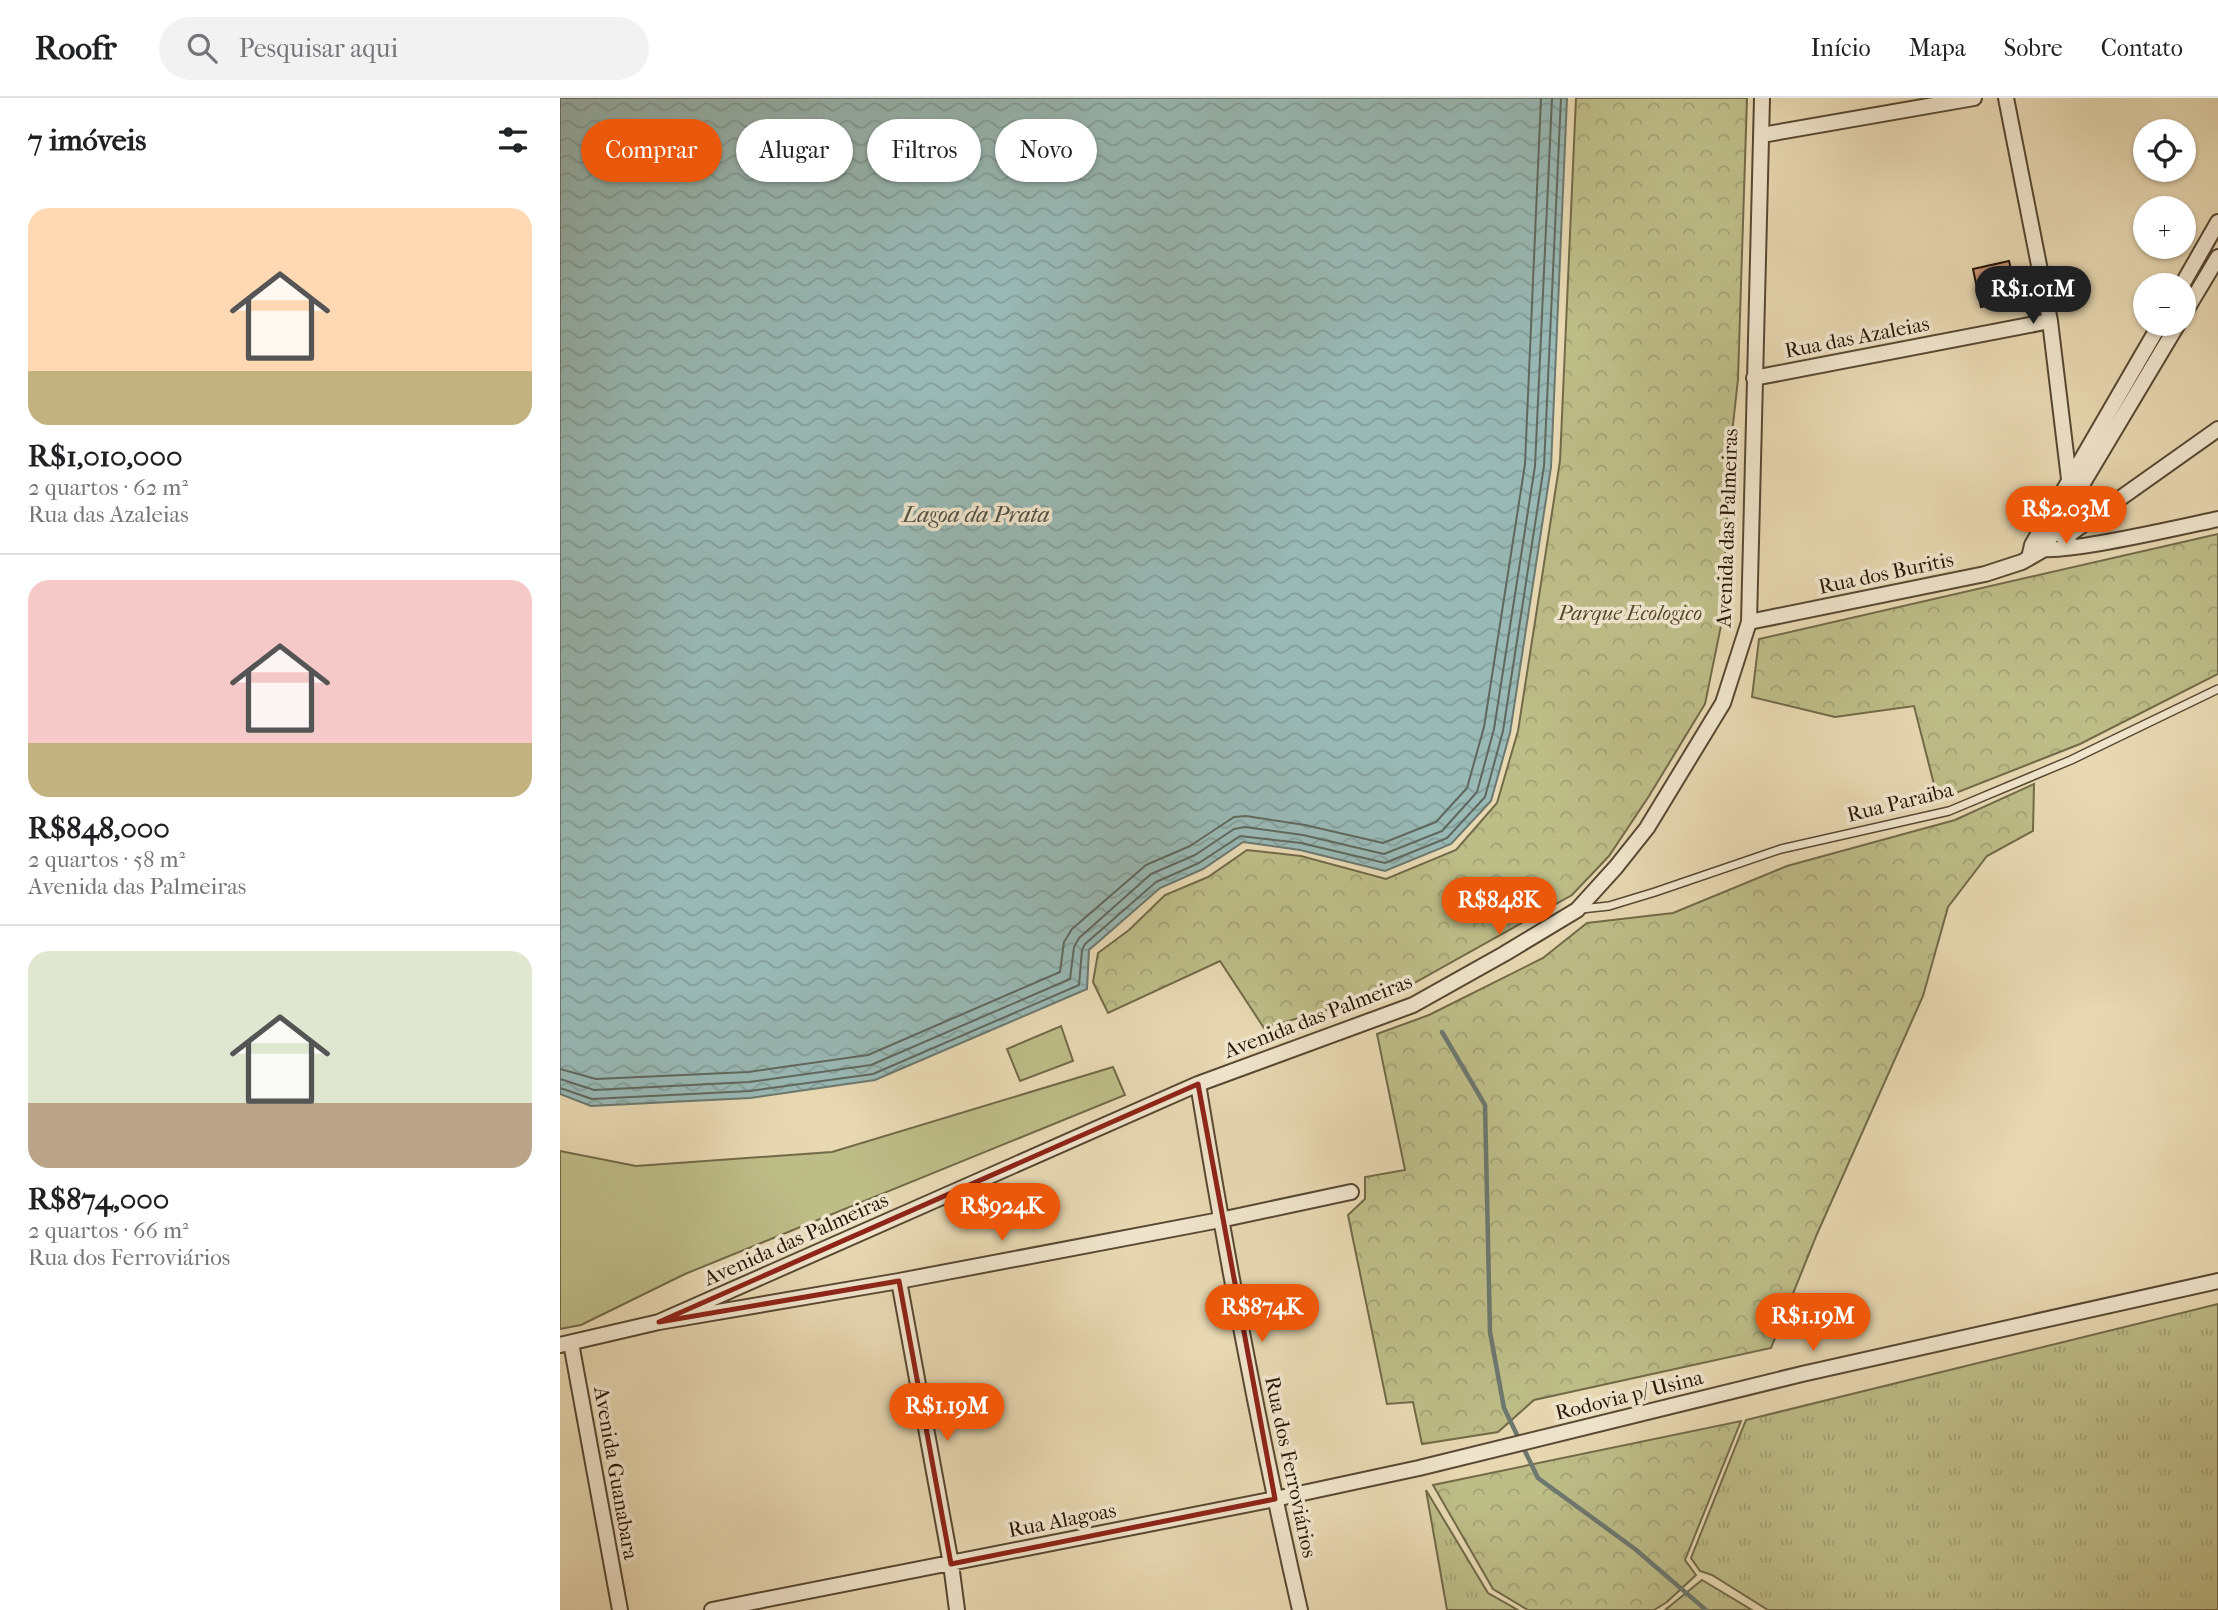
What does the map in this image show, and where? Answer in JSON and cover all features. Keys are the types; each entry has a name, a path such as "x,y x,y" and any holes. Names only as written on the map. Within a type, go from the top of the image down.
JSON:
{"street":[{"name":"Avenida das Palmeiras","path":"659,1322 1198,1084 1413,1005 1577,910 1616,867 1647,828 1723,703 1748,622 1762,98"},
{"path":"1762,135 1974,98"},
{"path":"2006,98 2050,321 2072,504"},
{"path":"2189,273 2218,222"},
{"path":"2196,294 2218,257"},
{"name":"Rua das Azaleias","path":"1754,378 2050,321"},
{"path":"2058,537 2069,484 2153,336"},
{"path":"2058,537 2072,504 2171,336"},
{"path":"2035,551 2218,429"},
{"name":"Rua dos Buritis","path":"1748,622 1985,574 2058,537 2218,519"},
{"name":"Rua dos Ferroviários","path":"1198,1084 1220,1220 1275,1499 1300,1610"},
{"path":"565,1344 659,1322 899,1281 1220,1220 1351,1192"},
{"path":"899,1281 957,1610"},
{"name":"Rodovia p/ Usina","path":"1419,1468 1802,1374 2218,1281"},
{"name":"Avenida Guanabara","path":"565,1344 620,1610"},
{"name":"Rua Alagoas","path":"712,1610 1419,1468"}],"lane":[{"name":"Rua Paraiba","path":"1577,910 1609,906 1644,896 1781,849 1949,811 2071,760 2218,689"}],"highlighted area":[{"path":"1198,1084 1275,1499 951,1564 899,1281 659,1322"}],"green space":[{"name":"Parque Ecologico","path":"1576,98 1747,98 1738,379 1730,452 1722,621 1705,704 1609,856 1572,895 1407,987 1264,1028 1220,961 1108,1013 1093,982 1098,953 1129,930 1165,895 1208,877 1247,850 1301,856 1386,879 1456,850 1497,803 1518,731 1560,461"},
{"path":"2218,534 2218,674 2080,744 1938,800 1914,706 1835,717 1752,697 1759,639"},
{"path":"2034,784 2033,831 1987,856 1948,907 1923,996 1817,1234 1771,1348 1534,1400 1498,1432 1422,1444 1413,1402 1387,1404 1348,1215 1365,1199 1365,1177 1405,1170 1377,1034 1429,1015 1543,958 1587,923 1673,913 1787,866 1955,820"},
{"path":"1061,1026 1073,1061 1020,1081 1007,1049"},
{"path":"1113,1067 1125,1095 685,1274 581,1325 560,1329 560,1151 636,1166 832,1152"},
{"path":"2218,1304 2218,1610 1768,1610 1712,1575 1700,1571 1691,1558 1746,1420"},
{"path":"1741,1421 1685,1560 1696,1575 1667,1602 1654,1610 1528,1610 1493,1589 1433,1485"},
{"path":"1426,1490 1488,1593 1518,1610 1447,1610"},
{"path":"1702,1580 1752,1610 1665,1610"}],"water":[{"name":"Lagoa da Prata","path":"560,98 1567,98 1551,467 1510,733 1491,801 1451,844 1385,871 1300,850 1243,842 1203,869 1160,888 1089,950 1087,989 875,1080 750,1098 591,1106 560,1094"}],"building":[{"path":"2009,261 2013,278 1990,284 1995,304 1981,307 1973,269"}],"waterway":[{"path":"1442,1032 1485,1105 1490,1332 1504,1408 1538,1478 1635,1549 1706,1610"}]}
